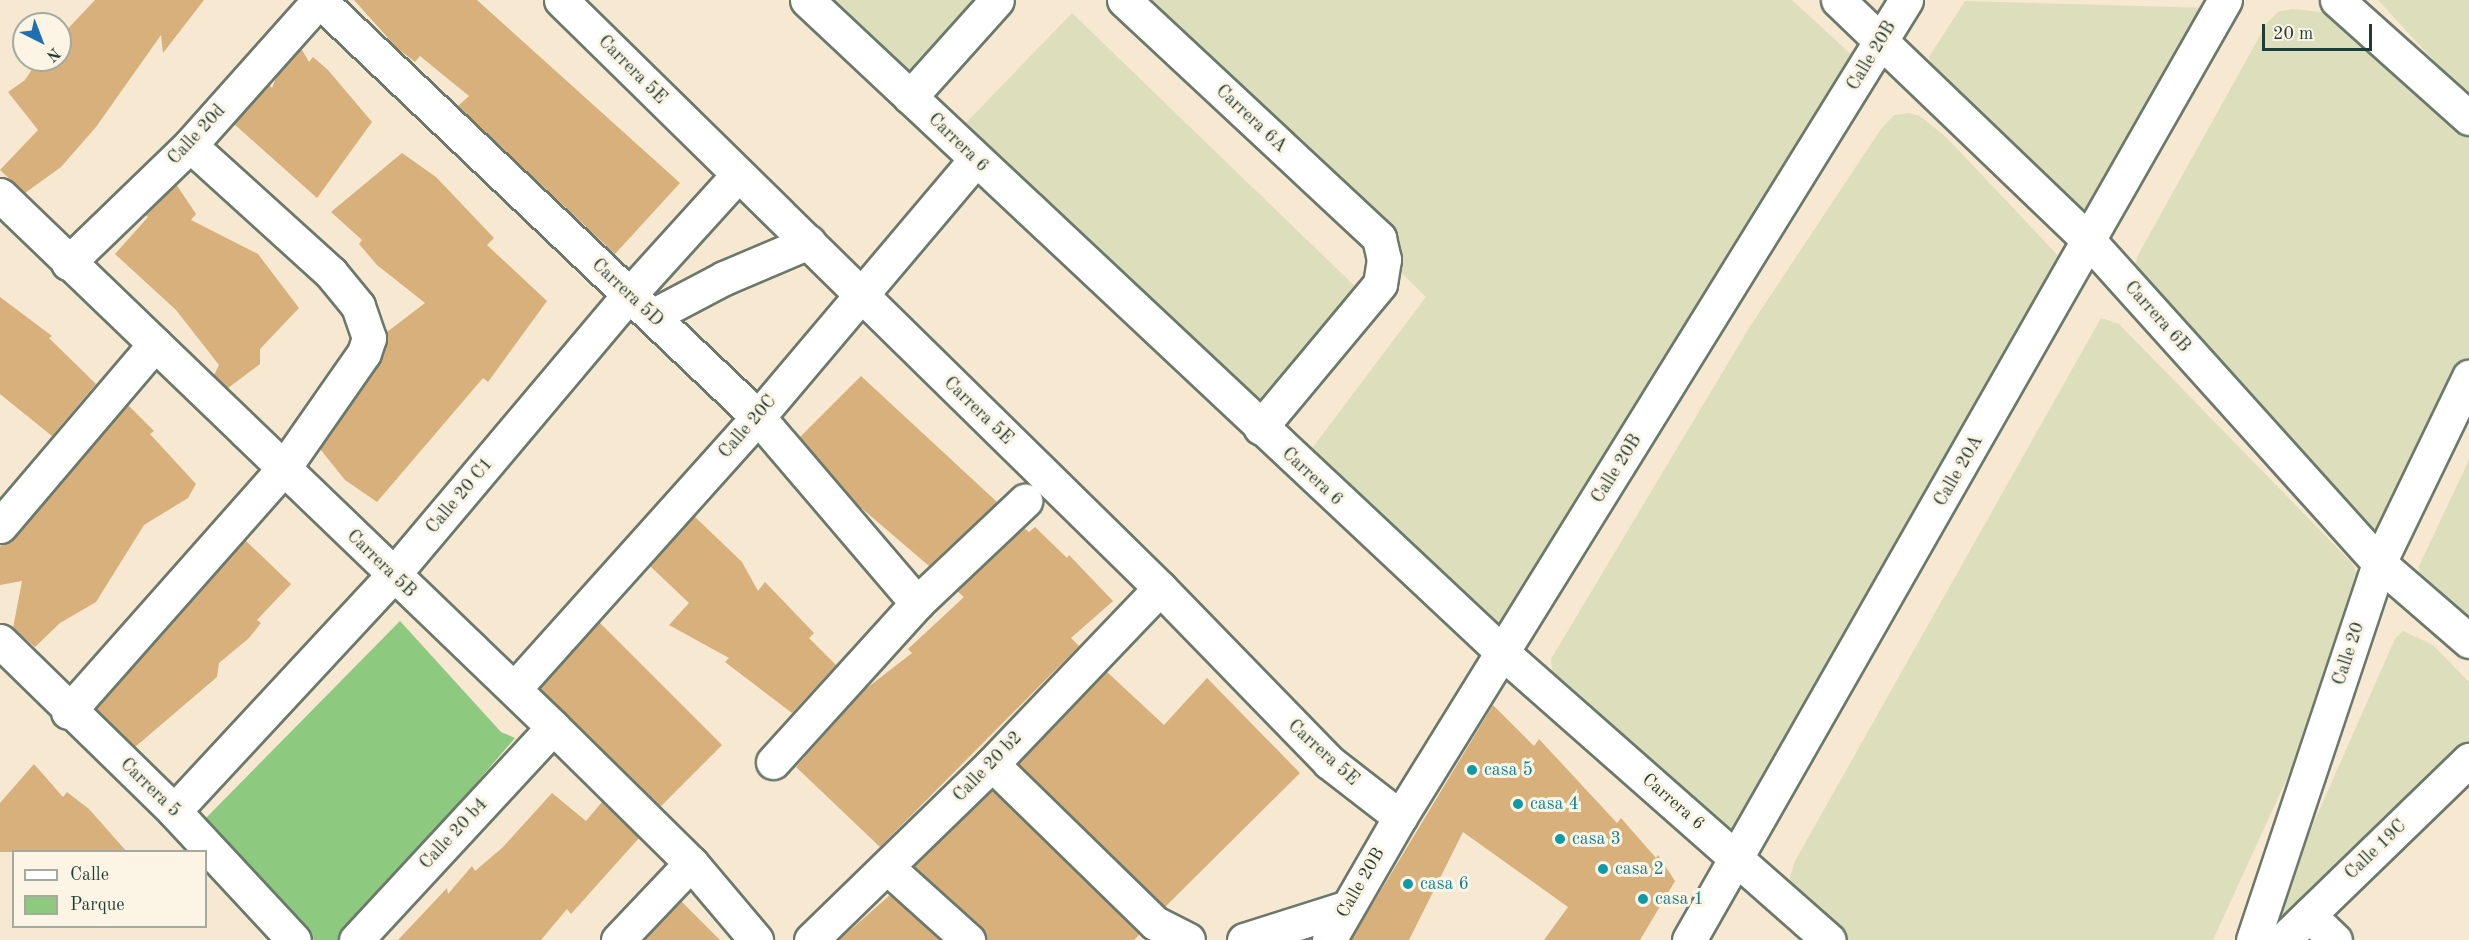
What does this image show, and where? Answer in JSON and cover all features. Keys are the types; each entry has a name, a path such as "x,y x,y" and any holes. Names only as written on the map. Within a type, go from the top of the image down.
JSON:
{"street":[{"name":"Calle 20d","path":"68,263 190,145 319,0"},
{"name":"Carrera 5D","path":"319,0 758,417 917,603"},
{"name":"Carrera 5E","path":"561,0 1160,588 1329,762 1400,817"},
{"name":"Carrera 6","path":"807,0 1260,428 1503,653 1829,940"},
{"path":"910,97 997,0"},
{"name":"Carrera 6A","path":"1124,0 1379,238 1384,259 1380,284 1260,428"},
{"name":"Carrera 6B","path":"1838,0 1883,40 2090,242 2379,564 2469,640"},
{"name":"Calle 20B","path":"1329,940 1345,908 1400,817 1906,0"},
{"name":"Calle 20A","path":"1689,940 2090,242 2225,0"},
{"path":"2337,0 2469,118"},
{"path":"68,712 283,469 364,353 369,338 367,324 358,306 331,273 190,145"},
{"name":"Calle 20C","path":"514,689 758,417 975,160"},
{"name":"Calle 20 C1","path":"174,811 641,305 738,175"},
{"name":"Carrera 5B","path":"0,195 392,576 553,727 691,863 756,940"},
{"path":"641,305 724,278 809,242"},
{"path":"0,526 155,344"},
{"name":"Calle 20","path":"2253,940 2379,564 2469,377"},
{"path":"773,762 917,603 1025,501"},
{"name":"Calle 20 b2","path":"811,940 888,868 992,764 1160,588"},
{"name":"Carrera 5","path":"0,642 68,712 174,811 294,940"},
{"name":"Calle 20 b4","path":"356,940 553,727"},
{"name":"Calle 19C","path":"2283,940 2469,760"},
{"path":"992,764 1155,923 1188,940"},
{"path":"618,940 691,863"},
{"path":"888,868 968,940"},
{"path":"1244,940 1345,908"},
{"path":"2310,915 2334,940"}],"shaded area":[{"path":"792,0 1013,0 922,86"},
{"path":"1123,0 1792,0 1854,57 1509,640 1304,467 1313,447 1426,297"},
{"path":"2378,0 2469,0 2469,97 2422,48"},
{"path":"1965,1 2210,8 2107,236 1933,73 1929,57"},
{"path":"2292,9 2331,13 2348,23 2469,136 2469,360 2392,524 2378,535 2133,272 2138,255 2267,23 2278,12"},
{"path":"1072,13 1379,310 1269,423 962,127"},
{"path":"1909,113 1920,116 1946,137 2067,265 1746,860 1553,681 1551,659 1749,328 1881,129 1894,115"},
{"path":"2101,318 2119,324 2352,563 2362,583 2326,693 2213,940 1840,940 1788,884 1795,861"},
{"path":"2469,460 2469,631 2420,583 2419,566"},
{"path":"2403,631 2433,645 2469,682 2469,758 2283,919 2283,905 2291,874 2395,639"}],"green space":[{"path":"400,621 501,732 515,738 341,940 314,940 202,822"}],"building":[{"path":"95,0 204,0 163,53 161,35 96,127 61,167 25,193 0,170 38,130 8,92 25,80 30,72 72,72 72,24"},
{"path":"354,0 477,0 680,183 615,254 458,106 469,96 420,56 415,62 397,48"},
{"path":"301,48 309,62 313,57 328,70 372,122 317,198 234,124 269,84 272,88 277,75"},
{"path":"402,153 436,177 494,238 487,245 547,301 488,382 483,378 377,502 345,480 320,449 380,363 387,332 425,303 377,265 359,244 362,240 331,212"},
{"path":"176,184 196,214 191,220 258,254 299,308 260,349 260,364 228,388 214,375 219,365 176,310 115,254 148,217 145,214"},
{"path":"0,297 52,336 49,338 96,384 52,436 0,394"},
{"path":"861,376 997,502 929,566 859,506 800,437"},
{"path":"128,405 154,431 150,434 196,484 188,498 144,525 96,602 60,623 35,647 13,628 22,581 0,585 0,546 14,538"},
{"path":"694,516 742,562 758,591 765,582 814,633 809,638 836,665 792,713 725,662 729,658 669,625 689,603 650,566"},
{"path":"1035,527 1067,558 1069,555 1113,601 1071,638 1079,646 880,847 796,767 863,691 912,653 908,649 964,597 957,591 1024,528 1029,532"},
{"path":"245,540 291,584 257,620 261,623 249,638 219,663 217,677 135,747 96,709"},
{"path":"599,622 722,745 659,808 536,685"},
{"path":"1106,671 1164,725 1207,678 1300,773 1165,907 1018,764"},
{"path":"1493,705 1534,746 1539,739 1617,823 1621,818 1656,858 1658,855 1675,881 1640,940 1544,940 1568,907 1463,832 1409,940 1351,940"},
{"path":"34,764 63,797 67,792 89,809 125,850 12,850 12,852 0,852 0,803"},
{"path":"992,790 1140,934 1134,940 986,940 981,926 914,866"},
{"path":"552,793 586,821 602,802 639,838 571,914 567,909 541,940 398,940 447,888 448,894 472,866 475,871 502,848"},
{"path":"890,895 940,940 839,940"},
{"path":"681,901 720,940 644,940"}],"place":[{"name":"casa 5","path":"1472,770"},
{"name":"casa 4","path":"1518,804"},
{"name":"casa 3","path":"1560,839"},
{"name":"casa 2","path":"1603,869"},
{"name":"casa 6","path":"1408,884"},
{"name":"casa 1","path":"1643,899"}]}
